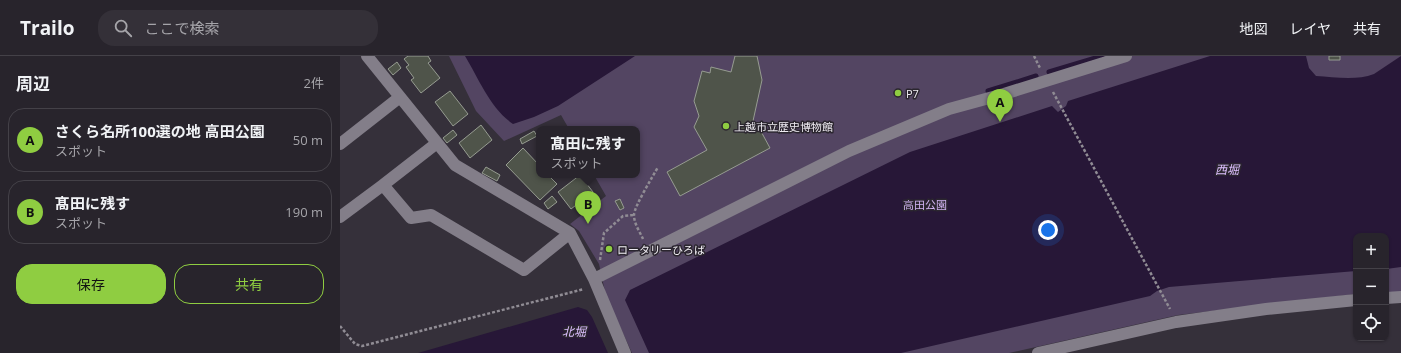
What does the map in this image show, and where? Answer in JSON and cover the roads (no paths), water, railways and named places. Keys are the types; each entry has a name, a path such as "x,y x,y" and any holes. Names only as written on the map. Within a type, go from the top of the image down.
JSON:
{"street":[{"path":"367,56 455,165 570,233 595,283 625,353"},
{"path":"595,283 849,151 949,109 1004,94 1126,56"},
{"path":"340,144 400,97"},
{"path":"340,217 436,143"},
{"path":"383,184 411,218 431,215 524,270 570,233"},
{"path":"1389,298 1401,297"},
{"path":"1038,353 1176,322 1266,309 1353,300"}],"water":[{"path":"465,56 635,56 558,106 534,117 513,124 491,102"},
{"name":"西堀","path":"1210,56 1306,56 1309,68 1316,76 1345,78 1374,74 1401,56 1401,267 1389,269 1389,233 1353,233 1353,271 1169,287 1157,291 1150,296 901,353 649,353 625,300 630,290 910,152 1052,106 1058,112 1066,106 1068,101"},
{"name":"北堀","path":"578,307 587,310 592,317 608,353 418,353"}],"waterway":[{"path":"1049,72 1102,56"},
{"path":"988,91 1036,76"}],"place":[{"name":"P7","path":"898,93"},
{"name":"さくら名所100選の地 高田公園","path":"1000,122"},
{"name":"上越市立歴史博物館","path":"726,126"},
{"name":"髙田に残す","path":"588,224"},
{"name":"ロータリーひろば","path":"609,249"}],"park label":[{"name":"高田公園","path":"925,204"}]}
